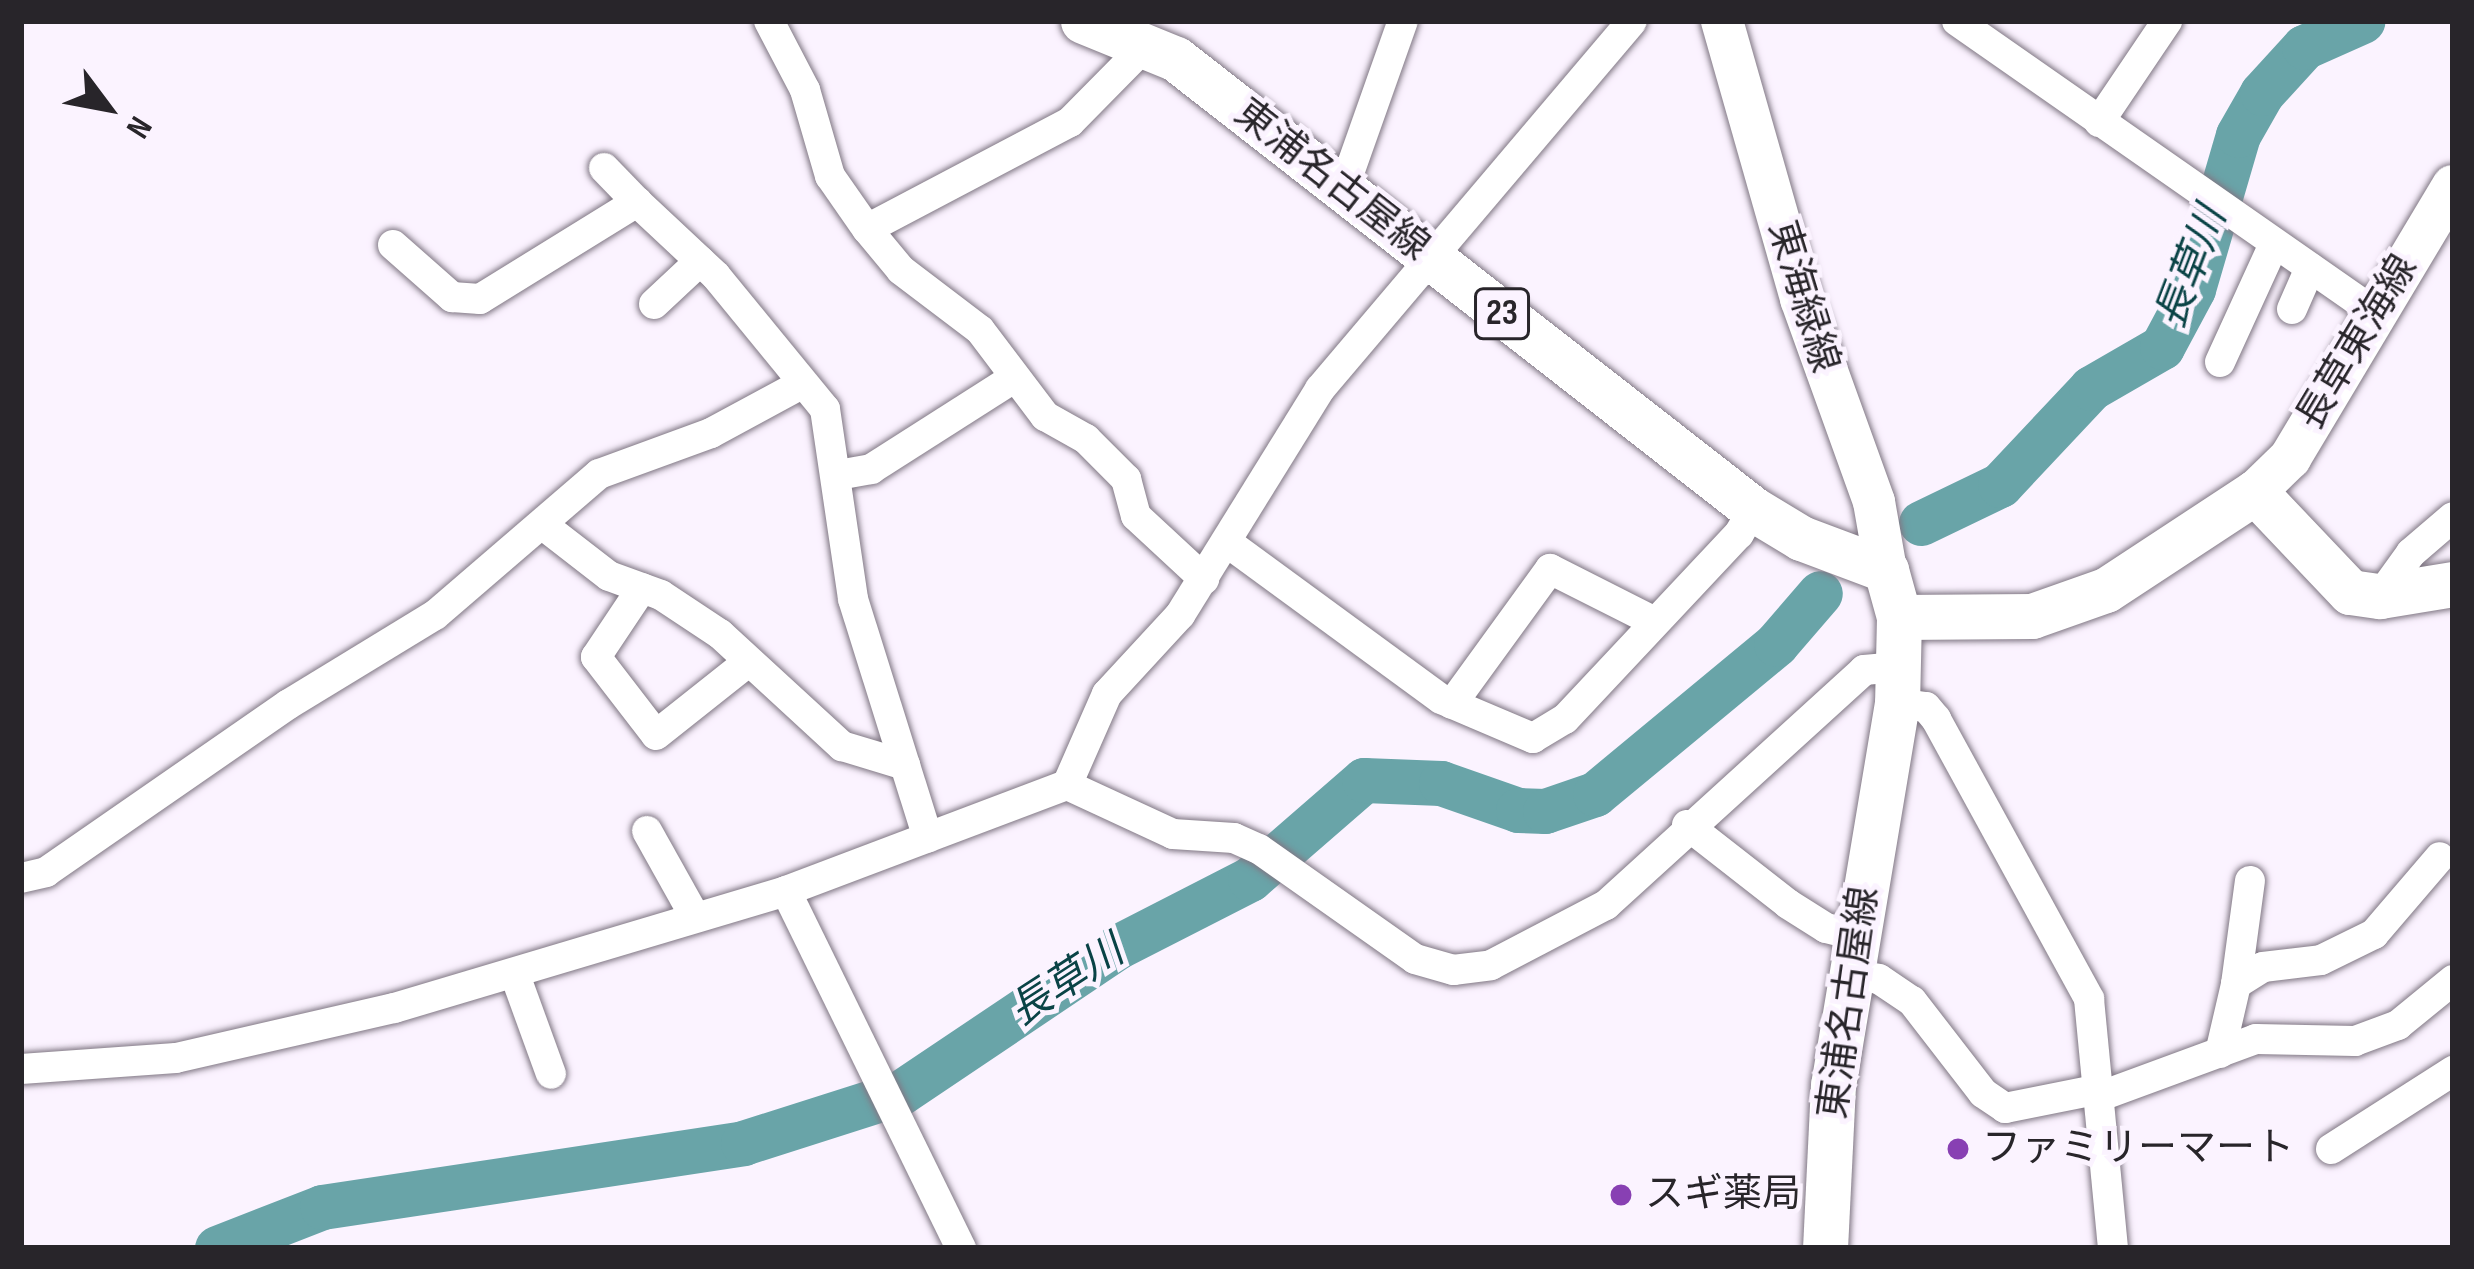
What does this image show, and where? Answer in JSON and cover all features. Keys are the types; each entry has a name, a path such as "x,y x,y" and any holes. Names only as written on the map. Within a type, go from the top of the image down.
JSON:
{"main road":[{"name":"東浦名古屋線","path":"1083,21 1146,44 1343,190 1753,509 1801,538 1886,570 1899,617 1898,685 1833,1085 1825,1248"},
{"name":"東海緑線","path":"1722,21 1801,299 1874,502 1886,570"},
{"name":"長草東海線","path":"2255,492 2290,458 2453,186"},
{"path":"1899,617 2032,616 2106,590 2255,492 2350,592 2448,595"}],"street":[{"path":"769,21 805,90 830,176 867,229 914,281 980,330 1045,416 1086,439 1126,478 1136,516 1204,579"},
{"path":"1343,190 1403,21"},
{"path":"21,1069 223,1050 515,975 694,915 786,891 1066,784 1107,694 1204,579 1228,543 1263,472 1320,389 1632,21"},
{"path":"1957,21 2377,314"},
{"path":"2099,122 2167,21"},
{"path":"867,229 1059,129 1146,44"},
{"path":"604,168 700,261 825,409 853,599 928,838"},
{"path":"393,245 452,297 480,298 637,202"},
{"path":"2219,362 2273,244"},
{"path":"654,304 700,261"},
{"path":"2292,309 2310,268"},
{"path":"838,475 871,469 1014,378"},
{"path":"21,878 46,872 289,704 435,615 598,475 710,433 796,387"},
{"path":"1228,543 1452,704 1546,737 1739,534 1753,509"},
{"path":"2380,596 2411,553 2453,517"},
{"path":"543,525 609,576 642,588 720,634 842,746 905,765"},
{"path":"1452,704 1550,569 1653,621"},
{"path":"642,588 596,658 656,735 748,662"},
{"path":"1066,784 1173,834 1234,838 1259,849 1385,945 1454,970 1540,944 1606,905 1687,825 1864,670 1898,685 1936,719 2076,973 2096,1021 2113,1248"},
{"path":"1687,825 1826,928 1879,979 1912,1001 1983,1093 2005,1108 2101,1092 2269,1037 2355,1041 2398,1025 2453,980"},
{"path":"647,831 694,915"},
{"path":"2236,984 2263,967 2321,960 2374,934 2449,854"},
{"path":"2220,1053 2236,984 2250,881"},
{"path":"786,891 961,1248"},
{"path":"515,975 551,1074"},
{"path":"2331,1149 2453,1071"}],"waterway":[{"name":"長草川","path":"1921,523 2000,485 2091,388 2162,347 2193,289 2238,135 2262,93 2304,47 2362,21"},
{"name":"長草川","path":"217,1248 322,1207 743,1143 900,1093 1117,947 1250,879 1364,780 1441,783 1518,810 1545,811 1595,794 1776,644 1820,593"}],"place":[{"name":"ファミリーマート","path":"1958,1149"},
{"name":"スギ薬局","path":"1621,1195"}]}
